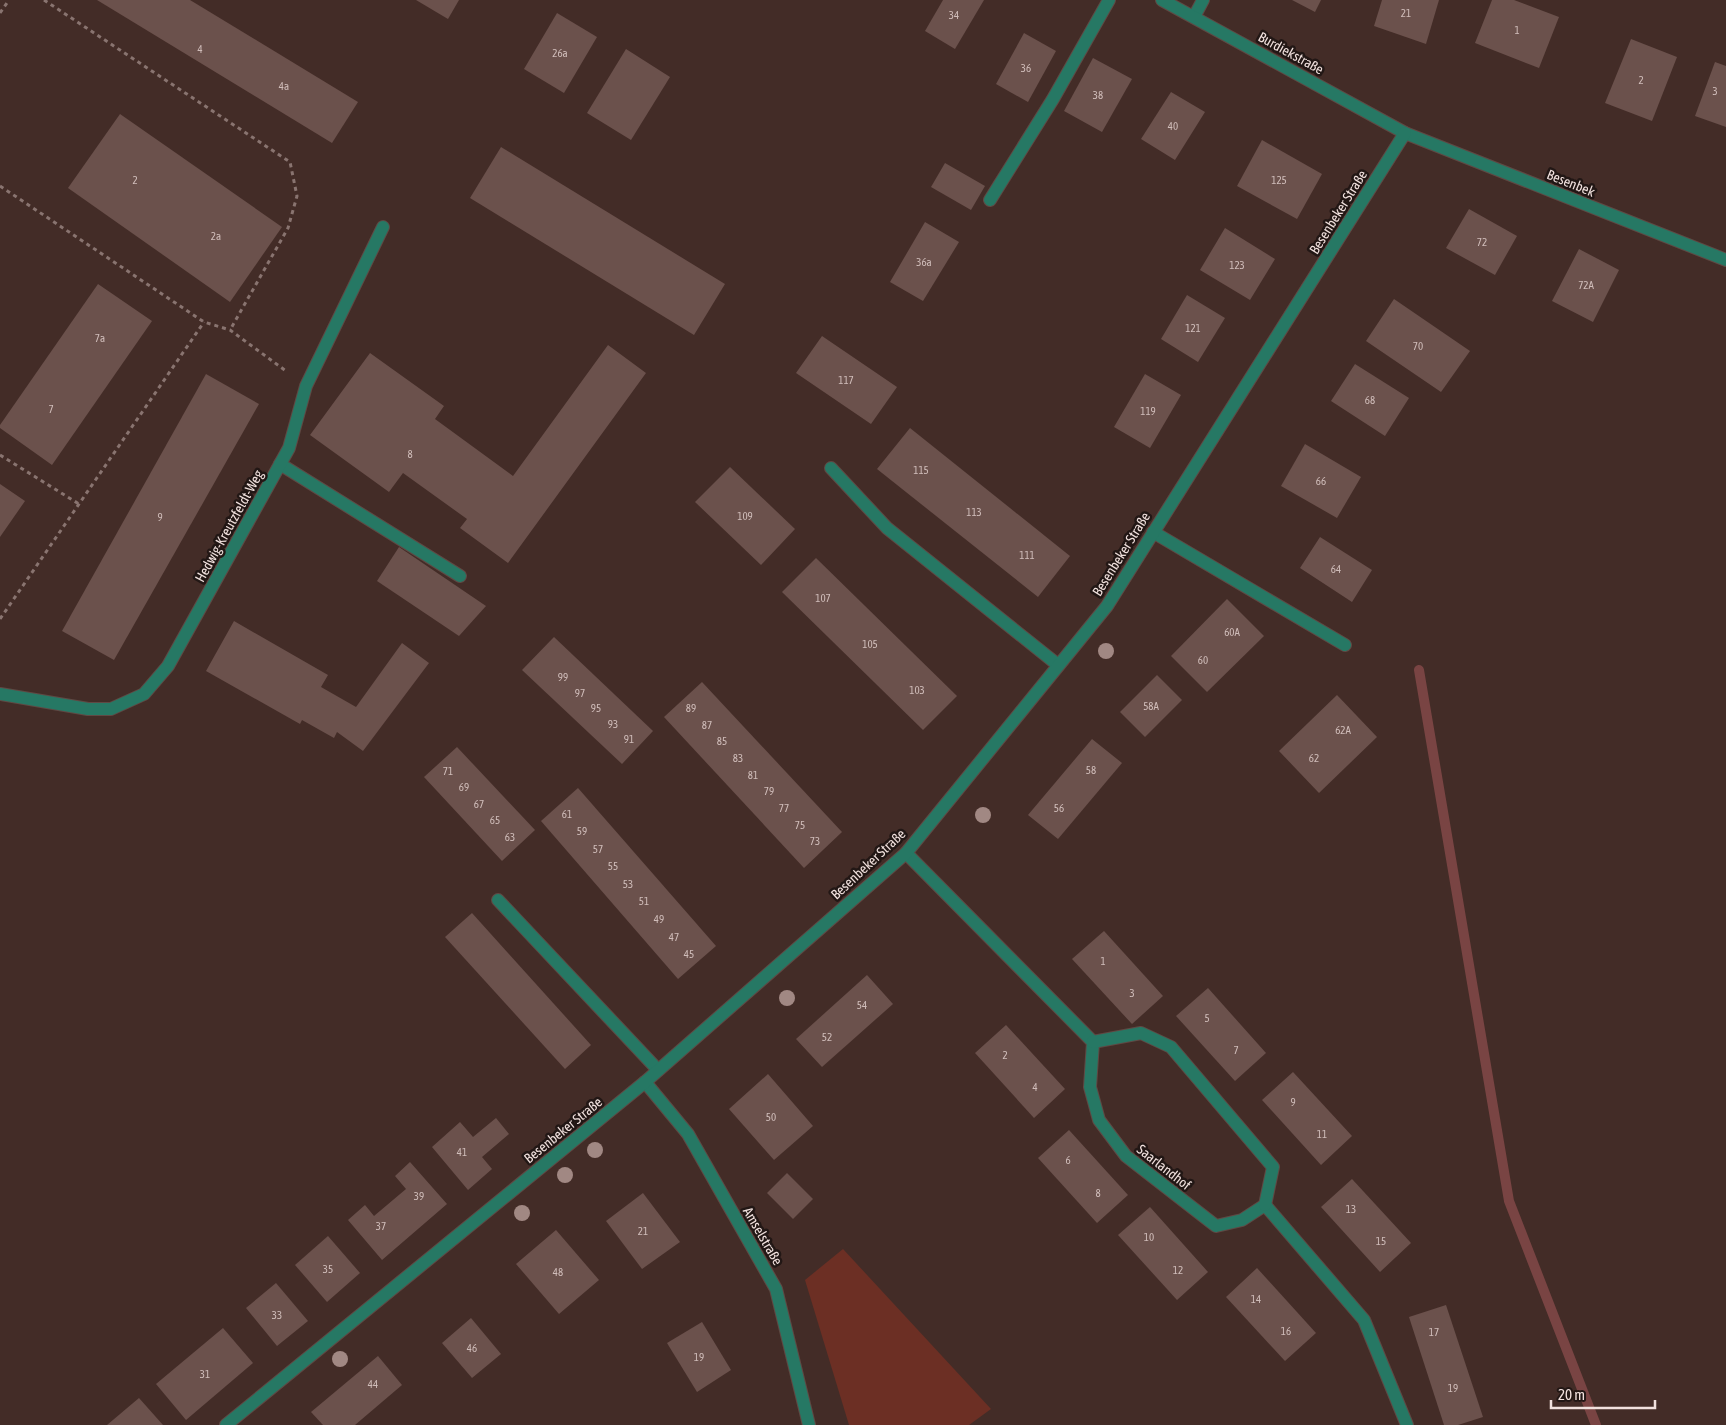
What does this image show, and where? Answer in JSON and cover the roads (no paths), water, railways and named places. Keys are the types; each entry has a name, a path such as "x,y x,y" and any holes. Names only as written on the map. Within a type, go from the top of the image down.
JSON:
{"street":[{"path":"990,200 1053,99 1109,0"},
{"name":"Burdiekstraße","path":"1162,0 1405,133"},
{"path":"1194,17 1203,0"},
{"name":"Besenbek","path":"1405,133 1726,260"},
{"name":"Besenbeker Straße","path":"226,1425 645,1082 906,853 1107,606 1405,133"},
{"name":"Hedwig-Kreutzfeldt-Weg","path":"0,694 88,709 111,709 144,694 168,666 290,448 306,386 383,227"},
{"path":"280,464 460,576"},
{"path":"831,468 886,528 1058,665"},
{"path":"1153,532 1344,645"},
{"path":"906,853 1094,1042 1141,1033 1171,1047 1273,1167 1265,1205 1364,1320 1407,1425"},
{"path":"498,900 658,1070"},
{"name":"Saarlandhof","path":"1094,1042 1090,1087 1096,1111 1099,1120 1126,1156 1216,1226 1242,1220 1265,1205"},
{"name":"Amselstraße","path":"645,1082 688,1134 776,1288 809,1425"}],"waterway":[{"path":"1419,670 1509,1201 1596,1425"}]}
